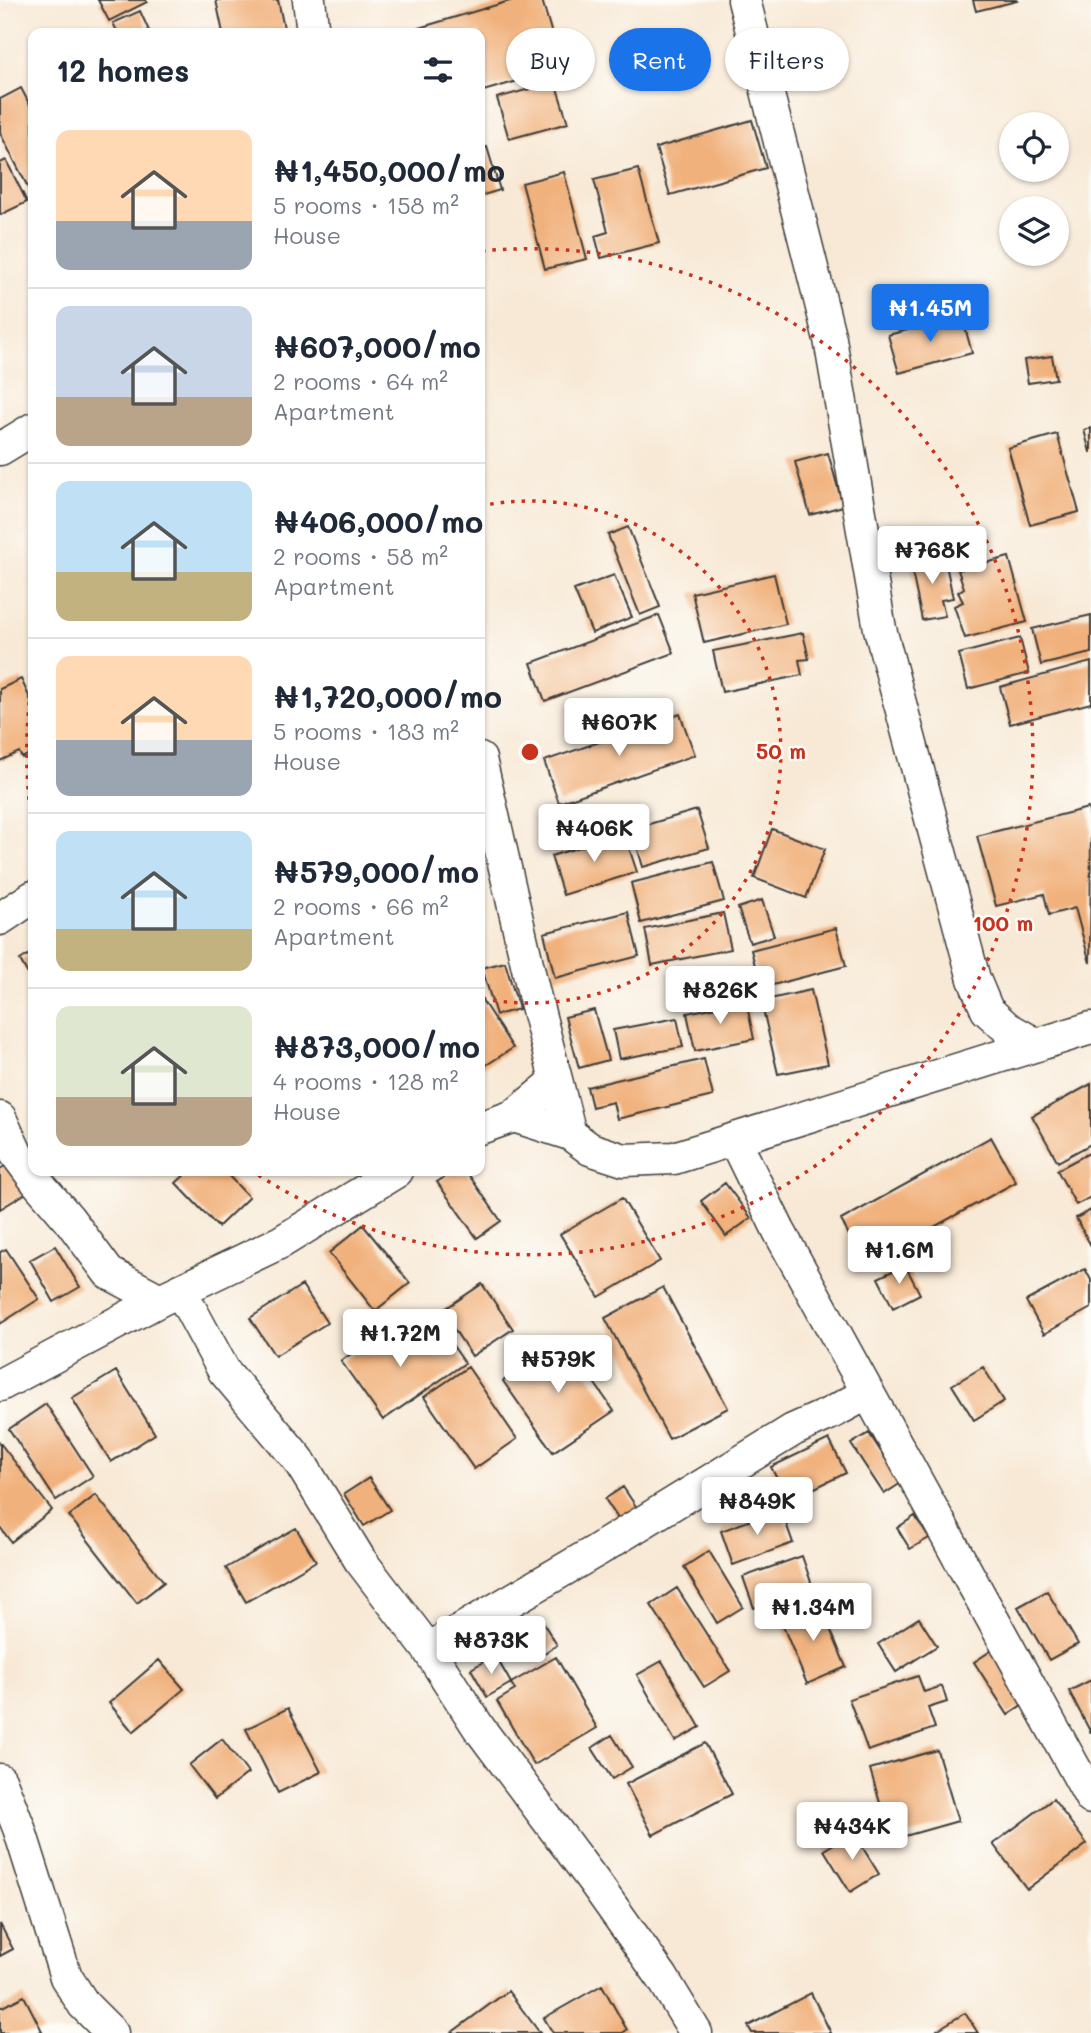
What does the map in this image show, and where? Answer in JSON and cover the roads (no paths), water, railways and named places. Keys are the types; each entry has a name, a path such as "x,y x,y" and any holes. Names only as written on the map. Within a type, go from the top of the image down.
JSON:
{"street":[{"path":"309,0 312,28"},
{"path":"744,0 830,338 880,629 974,979 987,1010 1007,1028 1037,1045"},
{"path":"0,449 28,432"},
{"path":"485,780 570,1135"},
{"path":"0,919 28,900"},
{"path":"975,1064 987,1010"},
{"path":"514,1116 570,1135 590,1149 624,1160 674,1158 1091,1028"},
{"path":"485,1126 514,1116 556,1081"},
{"path":"0,1118 17,1155 28,1170"},
{"path":"734,1139 779,1231 1091,1798"},
{"path":"33,1176 109,1273 170,1295 224,1371 298,1459 360,1560 428,1649 479,1728 662,1978 696,2033"},
{"path":"0,1385 111,1325 281,1242 389,1176"},
{"path":"109,1273 111,1325"},
{"path":"428,1649 584,1558 793,1430 868,1393"},
{"path":"0,1780 19,1828 66,1977 84,2005 112,2033"}]}
